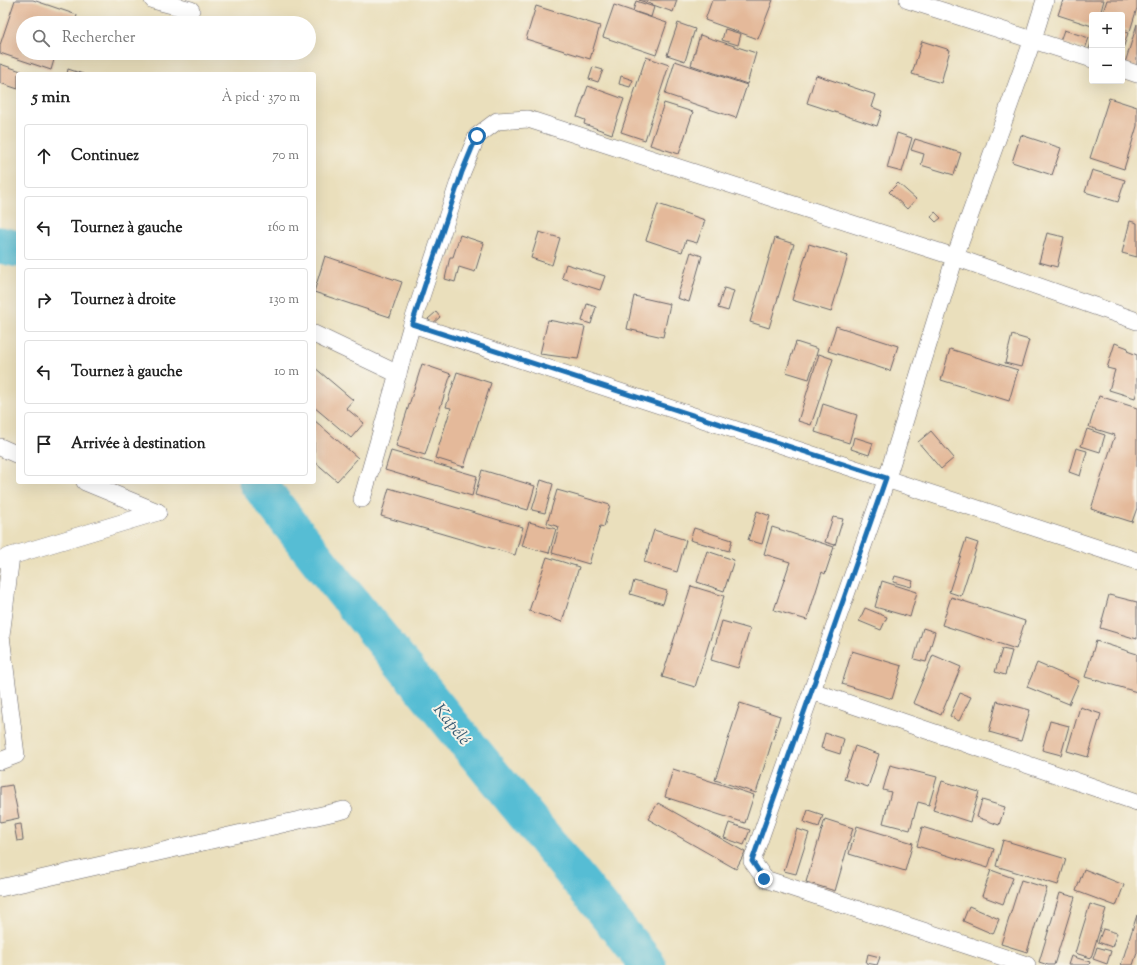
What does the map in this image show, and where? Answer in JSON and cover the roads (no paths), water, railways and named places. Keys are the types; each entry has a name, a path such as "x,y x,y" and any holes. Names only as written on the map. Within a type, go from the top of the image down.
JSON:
{"street":[{"path":"153,0 191,10"},
{"path":"908,0 1089,58"},
{"path":"1027,965 764,879 752,861 886,478 955,258 1033,40 1045,0"},
{"path":"1125,70 1137,74"},
{"path":"362,499 412,324 462,172 477,136 497,121 528,119 955,258 1137,321"},
{"path":"412,324 1137,561"},
{"path":"316,335 398,374"},
{"path":"0,447 16,454"},
{"path":"0,761 16,755 1,636 6,558 158,512 90,484"},
{"path":"812,691 1137,802"},
{"path":"0,888 344,810"}],"waterway":[{"name":"Kapélé","path":"0,245 16,249"},
{"name":"Kapélé","path":"259,484 340,588 648,965"}]}
